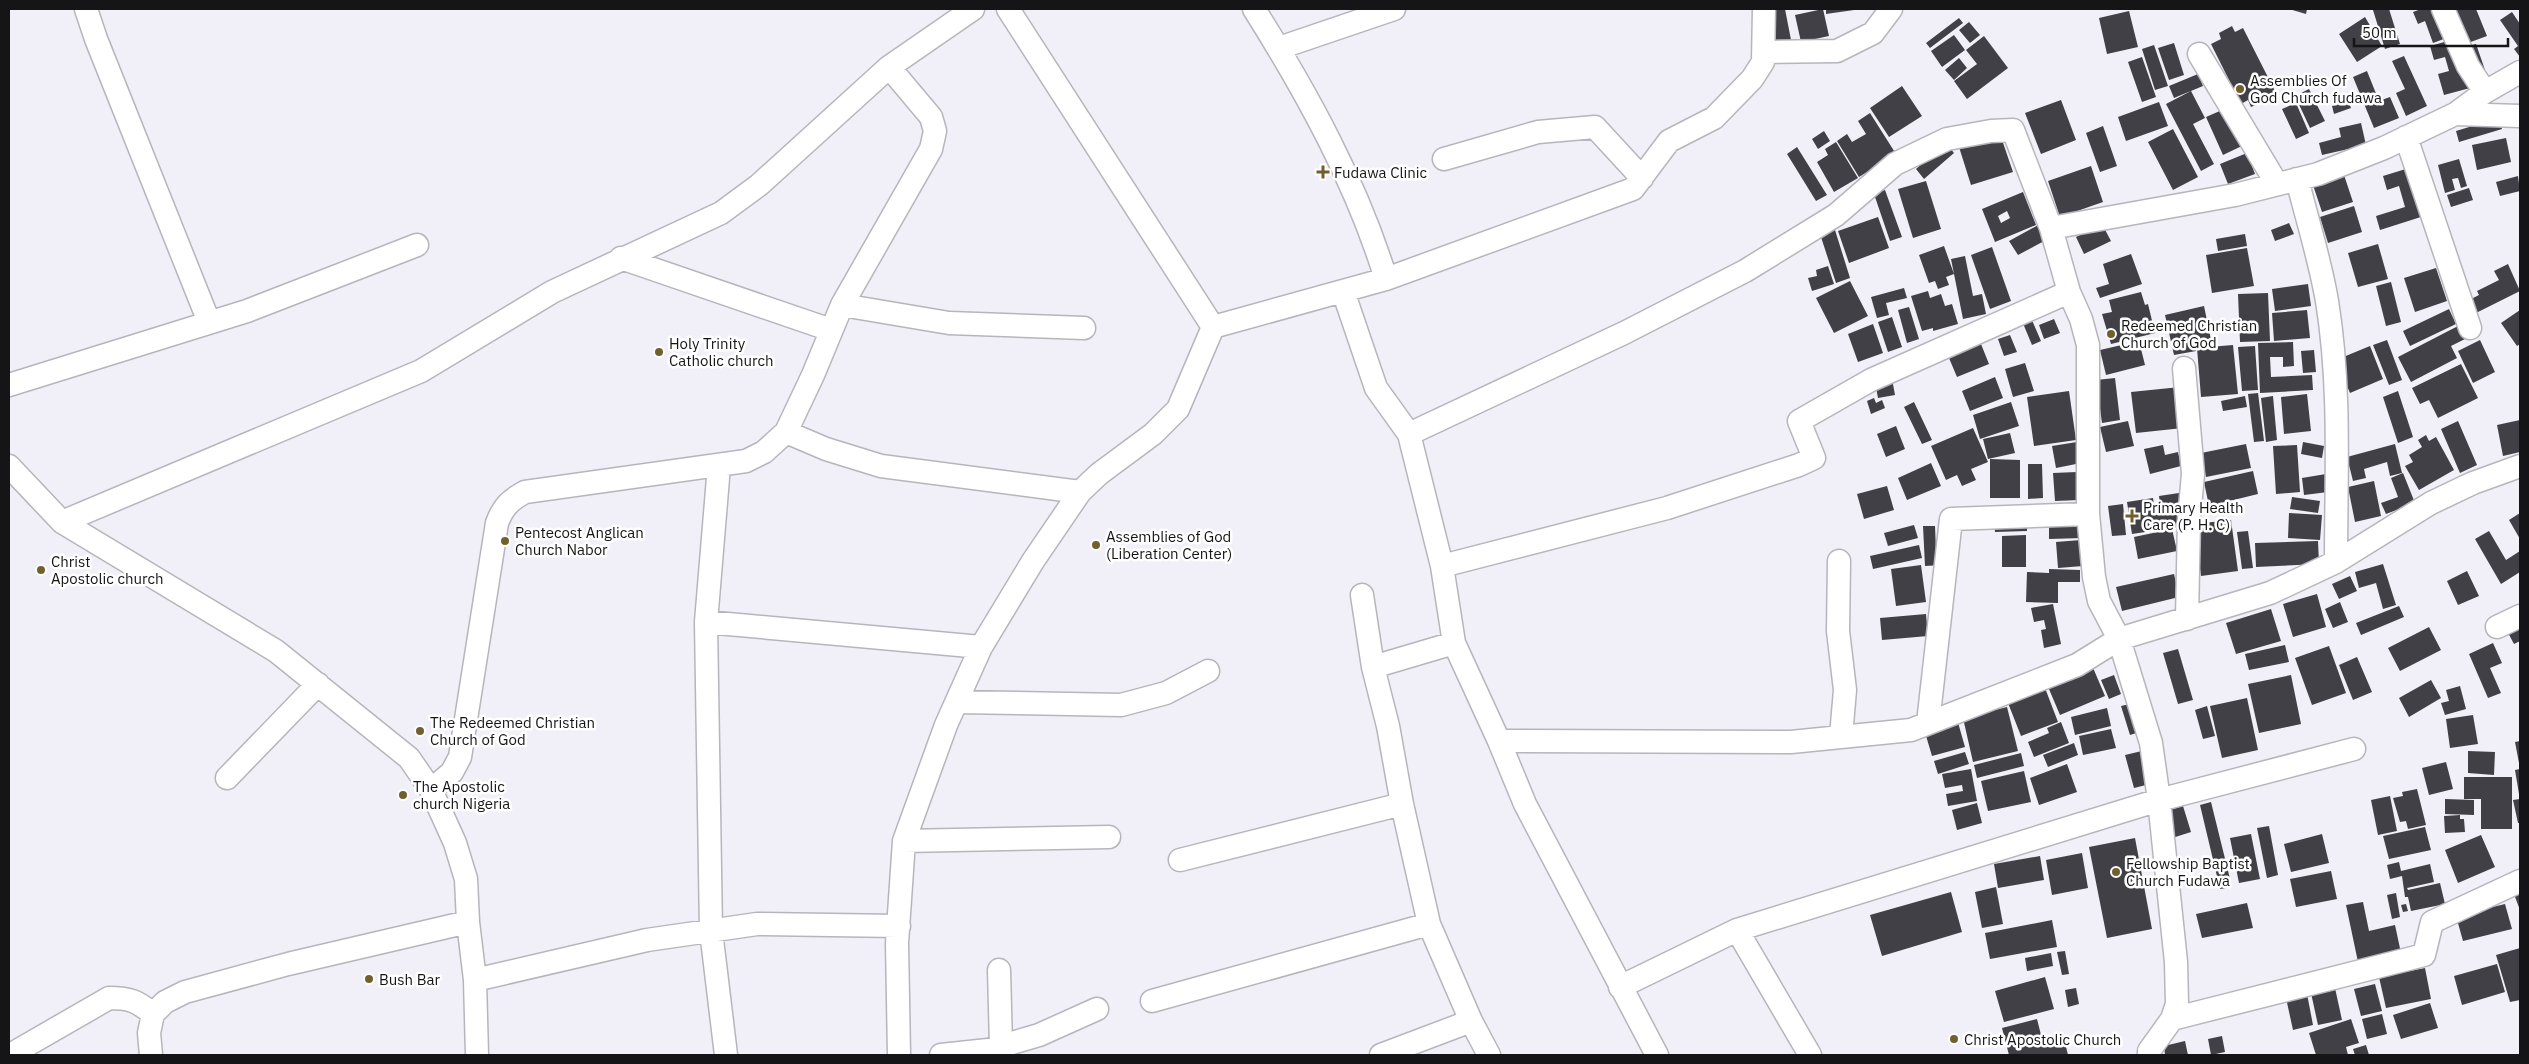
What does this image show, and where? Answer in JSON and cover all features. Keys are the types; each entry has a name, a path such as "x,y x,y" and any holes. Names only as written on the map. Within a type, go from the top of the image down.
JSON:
{"street":[{"path":"86,9 209,322"},
{"path":"62,522 421,371 552,292 621,258 721,213 759,185 889,67 973,9"},
{"path":"1008,9 1213,327"},
{"path":"1254,9 1279,48 1318,118 1372,235 1386,279"},
{"path":"1279,48 1394,9"},
{"path":"1213,327 1386,279 1633,189 1670,141 1714,118 1752,79 1763,62 1764,9"},
{"path":"1764,52 1837,51 1873,33 1891,9"},
{"path":"2443,9 2468,66 2485,92"},
{"path":"2199,54 2287,182 2327,300 2337,426 2336,562"},
{"path":"431,790 452,772 460,757 497,523 502,510 511,500 525,492 746,461 764,452 786,432 842,305 931,149 935,131 931,118 889,67"},
{"path":"2051,228 2236,195 2318,174 2455,114 2485,92 2520,72"},
{"path":"2455,114 2520,116"},
{"path":"1444,159 1538,132 1595,127 1642,178"},
{"path":"1409,434 1624,334 1745,270 1836,215 1895,164 1947,139 1991,131 2013,130 2051,228 2069,292 2081,319 2088,345 2088,514 2099,602 2119,639 2151,743 2176,962 2177,1004 2172,1019 2144,1054"},
{"path":"2406,137 2470,328"},
{"path":"9,385 246,312 417,245"},
{"path":"621,258 831,330"},
{"path":"1343,290 1376,388 1409,434 1442,566 1454,643 1499,741 1525,804 1657,1055"},
{"path":"1442,566 1667,508 1799,465 1814,458 1799,421 1871,380 2069,292"},
{"path":"842,305 949,323 1084,328"},
{"path":"899,1055 896,943 899,926 904,841 957,702 981,648 1033,560 1080,492 1099,474 1153,434 1178,409 1213,327"},
{"path":"2184,368 2193,474 2189,519 2187,619"},
{"path":"786,432 826,448 881,466 1080,492"},
{"path":"9,466 62,522 276,651 409,758 431,790 455,843 466,879 468,922 475,980 477,1055"},
{"path":"719,466 706,622 711,931 726,1055"},
{"path":"1499,741 1791,742 1911,730 2077,665 2119,639 2270,593 2336,562 2431,503 2473,483 2520,466"},
{"path":"1928,723 1951,519 2088,514"},
{"path":"1839,561 1838,631 1845,690 1841,736"},
{"path":"1362,596 1372,667 1388,726 1402,804 1429,924 1471,1022 1489,1055"},
{"path":"2497,627 2520,616"},
{"path":"706,622 981,648"},
{"path":"1372,667 1454,643"},
{"path":"957,702 1121,706 1166,693 1208,671"},
{"path":"227,778 318,684"},
{"path":"1620,987 1737,930 2159,800 2354,749"},
{"path":"1180,860 1402,804"},
{"path":"904,841 1109,836"},
{"path":"2172,1019 2424,956 2432,922 2520,881"},
{"path":"151,1055 149,1033 153,1014 165,1002 185,992 288,964 468,922"},
{"path":"475,980 647,940 757,924 899,926"},
{"path":"1152,1000 1429,924"},
{"path":"1737,930 1810,1055"},
{"path":"999,970 1001,1046"},
{"path":"10,1055 109,998 126,998 138,1002 153,1014"},
{"path":"941,1055 988,1050 1039,1035 1097,1008"},
{"path":"1380,1055 1471,1022"}],"building":[{"path":"1770,9 1785,9 1792,45 1777,48"},
{"path":"1823,9 1829,36 1801,42 1795,15"},
{"path":"1826,9 1854,9 1854,10 1826,14"},
{"path":"2289,9 2307,9 2306,14"},
{"path":"2389,9 2400,44 2385,49 2373,10"},
{"path":"2421,9 2437,9 2449,37 2433,43 2425,21 2418,24 2413,12"},
{"path":"2460,9 2476,9 2487,36 2468,43 2455,11"},
{"path":"2129,11 2138,47 2107,54 2099,18"},
{"path":"2512,12 2520,24 2520,57 2514,49 2518,46 2500,20"},
{"path":"2365,17 2382,46 2357,62 2339,34"},
{"path":"1959,18 1963,23 1930,48 1926,43"},
{"path":"1969,22 1980,35 1970,43 1959,30"},
{"path":"2232,26 2235,32 2243,28 2277,95 2251,107 2248,100 2241,104 2211,44 2221,39 2219,33"},
{"path":"1954,35 1965,50 1942,67 1931,51"},
{"path":"1984,36 2008,68 1967,99 1954,81 1977,64 1966,50"},
{"path":"2455,39 2470,88 2444,95 2438,74 2449,71 2445,57 2434,60 2430,46"},
{"path":"2174,43 2184,75 2169,80 2158,48"},
{"path":"2476,44 2485,70 2477,73 2468,46"},
{"path":"2154,45 2168,86 2155,90 2142,49"},
{"path":"2404,56 2427,106 2406,116 2396,93 2405,89 2392,61"},
{"path":"2142,57 2156,97 2142,102 2128,62"},
{"path":"1959,58 1967,68 1954,80 1945,70"},
{"path":"2367,71 2379,101 2390,97 2399,118 2374,128 2353,77"},
{"path":"2198,74 2203,86 2174,98 2169,86"},
{"path":"1902,86 1922,116 1889,137 1870,108"},
{"path":"2309,89 2325,121 2310,128 2295,96"},
{"path":"2191,91 2205,118 2193,124 2214,164 2201,171 2166,104"},
{"path":"2061,100 2076,140 2041,154 2025,113"},
{"path":"2348,100 2351,108 2334,114 2332,106"},
{"path":"2159,102 2168,126 2126,141 2118,117"},
{"path":"2296,103 2309,133 2296,139 2282,109"},
{"path":"2229,107 2246,144 2223,155 2206,117"},
{"path":"1870,113 1896,154 1859,177 1837,141 1847,134 1852,142 1866,134 1858,121"},
{"path":"2499,118 2502,129 2459,142 2456,131"},
{"path":"2361,123 2366,145 2322,155 2319,143 2341,137 2339,128"},
{"path":"2103,126 2117,166 2100,172 2086,133"},
{"path":"2173,129 2198,177 2173,190 2148,142"},
{"path":"1824,131 1830,141 1818,149 1812,139"},
{"path":"2000,134 2013,172 1971,185 1959,147"},
{"path":"2506,138 2511,162 2477,170 2472,145"},
{"path":"1836,142 1858,178 1834,192 1817,162 1828,155 1825,149"},
{"path":"1946,143 1954,153 1924,179 1916,169"},
{"path":"1797,147 1827,195 1816,201 1787,154"},
{"path":"2247,153 2255,174 2228,184 2220,164"},
{"path":"2459,159 2467,186 2461,188 2458,178 2452,179 2455,190 2445,193 2438,165"},
{"path":"2091,166 2103,202 2060,217 2048,181"},
{"path":"2409,168 2424,216 2380,230 2376,216 2405,207 2399,186 2387,190 2383,176"},
{"path":"2344,175 2353,202 2322,212 2313,185"},
{"path":"2518,176 2520,191 2500,196 2496,182"},
{"path":"1926,181 1941,229 1913,238 1898,189"},
{"path":"2469,188 2473,200 2451,207 2447,195"},
{"path":"1885,190 1902,237 1890,241 1874,194"},
{"path":"2023,192 2036,225 1995,242 1982,209","holes":["2007,211 2010,218 2001,223 1998,216"]},
{"path":"2354,206 2362,232 2328,243 2320,217"},
{"path":"1878,217 1889,248 1849,263 1838,231"},
{"path":"2289,223 2294,234 2275,241 2271,230"},
{"path":"2040,224 2048,239 2018,255 2009,241"},
{"path":"2102,224 2111,241 2084,254 2076,237"},
{"path":"1835,230 1850,278 1836,283 1820,234"},
{"path":"2245,234 2247,246 2218,251 2216,239"},
{"path":"2378,244 2388,279 2358,287 2348,253"},
{"path":"1944,246 1954,274 1946,277 1949,285 1938,289 1935,281 1929,283 1919,255"},
{"path":"1992,247 2011,301 1990,309 1971,255"},
{"path":"2247,248 2254,286 2212,293 2206,255"},
{"path":"2131,254 2142,284 2100,298 2096,288 2109,284 2103,264"},
{"path":"1965,256 1973,296 1982,294 1986,314 1963,319 1951,259"},
{"path":"2508,264 2520,291 2476,313 2469,300 2479,295 2477,291 2499,280 2494,271"},
{"path":"1828,266 1834,284 1812,291 1808,278 1817,276 1816,270"},
{"path":"2436,268 2447,301 2415,312 2404,278"},
{"path":"1850,281 1868,316 1834,333 1816,298"},
{"path":"2391,282 2401,322 2386,326 2376,286"},
{"path":"2308,284 2311,306 2275,311 2272,289"},
{"path":"1904,288 1907,298 1886,303 1889,315 1877,318 1871,297"},
{"path":"1928,291 1930,298 1941,294 1945,306 1952,304 1958,324 1933,331 1933,328 1922,331 1911,296"},
{"path":"2141,292 2145,305 2148,304 2155,333 2111,344 2102,314 2112,312 2109,300"},
{"path":"2268,293 2270,341 2240,342 2238,294"},
{"path":"2204,306 2211,340 2195,343 2196,351 2174,355 2165,315"},
{"path":"1909,307 1919,339 1907,343 1898,310"},
{"path":"2449,309 2456,324 2410,346 2403,331"},
{"path":"2307,310 2310,338 2274,341 2272,313"},
{"path":"2520,310 2520,344 2517,346 2501,323"},
{"path":"1892,317 1902,347 1888,352 1878,322"},
{"path":"2031,318 2041,341 2032,345 2022,321"},
{"path":"2054,319 2060,333 2044,339 2039,325"},
{"path":"1873,324 1883,353 1858,362 1848,334"},
{"path":"2458,326 2465,339 2451,346 2457,358 2411,382 2398,357"},
{"path":"2010,335 2017,352 2004,356 1998,339"},
{"path":"2387,340 2402,380 2389,385 2373,345"},
{"path":"2480,340 2495,372 2473,383 2458,351"},
{"path":"2139,341 2145,365 2106,375 2100,350"},
{"path":"2293,342 2294,366 2283,367 2283,357 2270,357 2271,377 2312,375 2313,390 2260,393 2258,343"},
{"path":"1981,344 1989,364 1957,377 1949,358"},
{"path":"2233,345 2238,394 2201,397 2197,348"},
{"path":"2255,346 2258,390 2242,391 2238,347"},
{"path":"2370,346 2383,379 2350,393 2336,360"},
{"path":"2314,350 2316,372 2303,373 2301,351"},
{"path":"2025,363 2034,391 2013,397 2005,369"},
{"path":"2461,364 2478,398 2438,418 2429,400 2420,404 2412,388"},
{"path":"1995,377 2003,398 1970,411 1962,391"},
{"path":"2115,378 2120,420 2102,423 2096,380"},
{"path":"1892,379 1895,395 1878,398 1875,382"},
{"path":"2180,387 2183,428 2136,433 2131,392"},
{"path":"2069,391 2076,440 2034,446 2027,397"},
{"path":"2398,391 2413,437 2398,443 2383,397"},
{"path":"2258,393 2264,441 2254,442 2248,394"},
{"path":"2307,394 2311,431 2284,434 2281,397"},
{"path":"2245,396 2247,407 2223,411 2221,401"},
{"path":"2273,396 2277,440 2266,442 2261,398"},
{"path":"1874,398 1876,403 1882,400 1885,408 1871,414 1867,401"},
{"path":"1914,402 1932,440 1922,444 1904,407"},
{"path":"2011,402 2019,426 1980,439 1973,415"},
{"path":"2520,420 2520,452 2503,456 2497,425"},
{"path":"2128,421 2134,446 2106,452 2100,427"},
{"path":"2458,421 2477,465 2460,473 2441,429"},
{"path":"1896,426 1905,449 1886,457 1877,434"},
{"path":"1973,428 1988,462 1971,469 1976,480 1962,486 1957,475 1946,480 1931,446"},
{"path":"2010,433 2015,453 1988,459 1983,439"},
{"path":"2426,435 2429,441 2436,437 2454,470 2419,490 2405,466 2413,462 2409,455 2422,447 2418,440"},
{"path":"2077,442 2081,463 2056,468 2052,446"},
{"path":"2303,442 2324,446 2322,458 2301,454"},
{"path":"2246,444 2251,468 2206,477 2201,453"},
{"path":"2395,444 2402,473 2390,476 2387,462 2364,469 2366,478 2353,481 2347,457"},
{"path":"2163,445 2165,455 2178,452 2181,466 2150,474 2144,449"},
{"path":"2297,445 2300,492 2276,494 2273,446"},
{"path":"1990,459 2020,460 2020,498 1990,498"},
{"path":"1931,463 1941,486 1907,500 1898,478"},
{"path":"2028,464 2042,464 2043,498 2028,499"},
{"path":"2253,471 2258,494 2209,506 2204,482"},
{"path":"2077,472 2079,500 2055,501 2053,473"},
{"path":"2403,473 2415,503 2386,514 2381,503 2398,497 2391,478"},
{"path":"2326,474 2328,492 2304,495 2302,478"},
{"path":"2374,481 2381,516 2355,522 2348,487"},
{"path":"1887,486 1894,510 1864,519 1857,494"},
{"path":"2179,493 2181,503 2174,504 2175,514 2182,513 2185,526 2132,534 2127,502 2153,498 2154,505 2160,504 2159,496"},
{"path":"2292,497 2320,501 2318,513 2290,509"},
{"path":"2123,504 2126,535 2112,536 2108,506"},
{"path":"2289,513 2322,515 2320,540 2288,538"},
{"path":"2520,513 2520,539 2509,520"},
{"path":"2049,519 2082,519 2083,538 2049,539"},
{"path":"2027,520 2027,531 1995,532 1994,521"},
{"path":"2231,520 2238,571 2201,576 2194,524"},
{"path":"1914,525 1918,538 1888,546 1884,533"},
{"path":"1923,526 1935,526 1936,552 1942,565 1925,566"},
{"path":"2172,529 2177,551 2138,559 2134,537"},
{"path":"2248,531 2253,568 2242,569 2237,532"},
{"path":"2489,531 2506,560 2520,551 2520,572 2501,584 2475,539"},
{"path":"2026,535 2026,567 2002,567 2002,536"},
{"path":"2081,540 2083,566 2058,568 2056,542"},
{"path":"2318,541 2319,564 2256,567 2255,543"},
{"path":"1919,545 1922,558 1873,569 1870,556"},
{"path":"2383,564 2396,605 2383,609 2376,583 2359,588 2355,572"},
{"path":"1921,565 1926,602 1896,606 1891,569"},
{"path":"2049,569 2080,570 2080,582 2058,582 2058,603 2026,602 2027,572 2049,573"},
{"path":"2467,571 2479,596 2458,605 2447,581"},
{"path":"2174,574 2179,597 2122,611 2116,587"},
{"path":"2350,576 2357,591 2339,599 2332,584"},
{"path":"2317,594 2326,627 2293,637 2283,604"},
{"path":"2340,602 2348,622 2333,628 2325,609"},
{"path":"2053,604 2061,644 2044,648 2041,630 2046,629 2044,620 2034,622 2031,608"},
{"path":"2399,606 2404,617 2361,635 2356,623"},
{"path":"2271,609 2281,641 2236,654 2226,623"},
{"path":"1926,614 1928,636 1882,640 1880,618"},
{"path":"2520,625 2520,641 2514,644 2507,631"},
{"path":"2429,627 2441,650 2400,671 2388,648"},
{"path":"2493,643 2502,663 2490,668 2501,693 2488,698 2469,654"},
{"path":"2285,645 2289,662 2249,670 2245,654"},
{"path":"2329,646 2346,693 2312,705 2295,658"},
{"path":"2178,649 2193,700 2178,704 2163,653"},
{"path":"2357,657 2372,692 2353,700 2339,665"},
{"path":"2091,663 2105,696 2060,715 2046,682"},
{"path":"2114,675 2121,694 2109,699 2101,680"},
{"path":"2291,675 2301,724 2259,733 2248,684"},
{"path":"2431,680 2441,698 2409,717 2399,698"},
{"path":"2460,686 2466,709 2445,715 2441,703 2449,701 2446,690"},
{"path":"2045,688 2058,722 2021,736 2008,703"},
{"path":"2247,698 2258,750 2222,758 2210,706"},
{"path":"2134,703 2143,731 2130,735 2121,706"},
{"path":"2207,706 2215,736 2203,739 2195,710"},
{"path":"2007,707 2018,751 1973,762 1963,718"},
{"path":"2107,708 2111,726 2075,735 2071,717"},
{"path":"2473,715 2478,744 2450,748 2446,719"},
{"path":"1957,719 1965,747 1932,756 1924,729"},
{"path":"2061,722 2069,743 2034,757 2028,742 2049,733 2047,728"},
{"path":"2111,729 2116,748 2083,755 2079,736"},
{"path":"2520,741 2520,763 2519,763 2515,742"},
{"path":"2074,743 2078,755 2048,767 2043,755"},
{"path":"2146,750 2154,783 2134,788 2125,755"},
{"path":"2468,751 2495,752 2494,775 2468,773"},
{"path":"1965,752 1969,764 1938,774 1934,761"},
{"path":"2021,753 2024,766 1977,778 1974,765"},
{"path":"2446,762 2453,789 2429,795 2422,768"},
{"path":"2067,764 2077,792 2039,805 2030,778"},
{"path":"1971,769 1977,801 1948,806 1946,794 1963,791 1962,785 1945,788 1942,774"},
{"path":"2520,769 2520,794 2519,794 2515,770"},
{"path":"2024,771 2031,802 1988,811 1981,781"},
{"path":"2464,777 2512,777 2512,829 2481,829 2481,799 2464,799"},
{"path":"2417,789 2426,825 2408,829 2406,821 2400,822 2393,798 2403,796 2402,792"},
{"path":"2390,796 2397,831 2378,835 2371,800"},
{"path":"2445,799 2474,800 2474,815 2445,814"},
{"path":"2520,799 2520,823 2518,823 2513,800"},
{"path":"2211,802 2232,887 2220,889 2200,805"},
{"path":"1977,803 1982,823 1957,830 1952,810"},
{"path":"2183,806 2191,832 2169,839 2161,813"},
{"path":"2460,815 2460,819 2464,819 2465,832 2445,833 2444,816"},
{"path":"2269,826 2278,875 2267,878 2257,828"},
{"path":"2425,827 2431,850 2389,859 2383,836"},
{"path":"2251,834 2260,879 2239,883 2230,838"},
{"path":"2322,834 2329,863 2291,872 2284,844"},
{"path":"2481,835 2495,867 2458,883 2445,850"},
{"path":"2135,838 2152,929 2107,938 2089,847"},
{"path":"2082,853 2088,888 2052,895 2046,860"},
{"path":"2040,856 2044,880 1998,888 1994,864"},
{"path":"2399,862 2401,871 2430,864 2434,882 2407,888 2408,890 2440,883 2445,904 2411,911 2408,897 2405,897 2402,876 2390,879 2387,865"},
{"path":"2331,871 2337,899 2296,907 2290,879"},
{"path":"2520,886 2520,910 2512,889"},
{"path":"1996,887 2003,924 1982,928 1975,892"},
{"path":"1951,892 1962,932 1882,956 1870,915"},
{"path":"2396,893 2400,917 2392,919 2387,895"},
{"path":"2363,902 2369,931 2395,925 2401,953 2358,962 2346,905"},
{"path":"2247,903 2253,928 2202,938 2196,914"},
{"path":"2406,904 2408,911 2403,912 2401,905"},
{"path":"2505,904 2512,929 2463,941 2456,916"},
{"path":"2052,920 2057,947 1990,959 1985,933"},
{"path":"2520,948 2520,1000 2510,1002 2496,955"},
{"path":"2065,951 2069,974 2062,975 2057,952"},
{"path":"2051,953 2053,966 2027,971 2025,958"},
{"path":"2497,964 2505,992 2462,1005 2454,976"},
{"path":"2425,968 2431,999 2386,1008 2379,977"},
{"path":"2045,977 2054,1009 2004,1022 1995,991"},
{"path":"2375,984 2382,1011 2361,1016 2354,989"},
{"path":"2076,988 2079,1004 2068,1007 2065,990"},
{"path":"2335,988 2342,1020 2318,1025 2311,993"},
{"path":"2307,994 2313,1025 2293,1030 2286,998"},
{"path":"2430,1003 2438,1028 2401,1039 2393,1015"},
{"path":"2382,1014 2387,1034 2367,1039 2362,1019"},
{"path":"2037,1019 2042,1039 2063,1034 2068,1055 2009,1055 2002,1028"},
{"path":"2351,1019 2359,1043 2346,1047 2348,1055 2316,1055 2309,1033"},
{"path":"2222,1036 2225,1052 2211,1055 2208,1039"},
{"path":"2185,1041 2188,1055 2165,1055 2164,1046"},
{"path":"2366,1045 2369,1055 2355,1055 2353,1049"}],"place":[{"name":"Assemblies Of God Church fudawa","path":"2240,89"},
{"name":"Fudawa Clinic","path":"1323,172"},
{"name":"Redeemed Christian Church of God","path":"2111,334"},
{"name":"Holy Trinity Catholic church","path":"659,352"},
{"name":"Primary Health Care (P. H. C)","path":"2132,516"},
{"name":"Pentecost Anglican Church Nabor","path":"505,541"},
{"name":"Assemblies of God (Liberation Center)","path":"1096,545"},
{"name":"Christ Apostolic church","path":"41,570"},
{"name":"The Redeemed Christian Church of God","path":"420,731"},
{"name":"The Apostolic church Nigeria","path":"403,795"},
{"name":"Fellowship Baptist Church Fudawa","path":"2116,872"},
{"name":"Bush Bar","path":"369,979"},
{"name":"Christ Apostolic Church","path":"1954,1039"}]}
